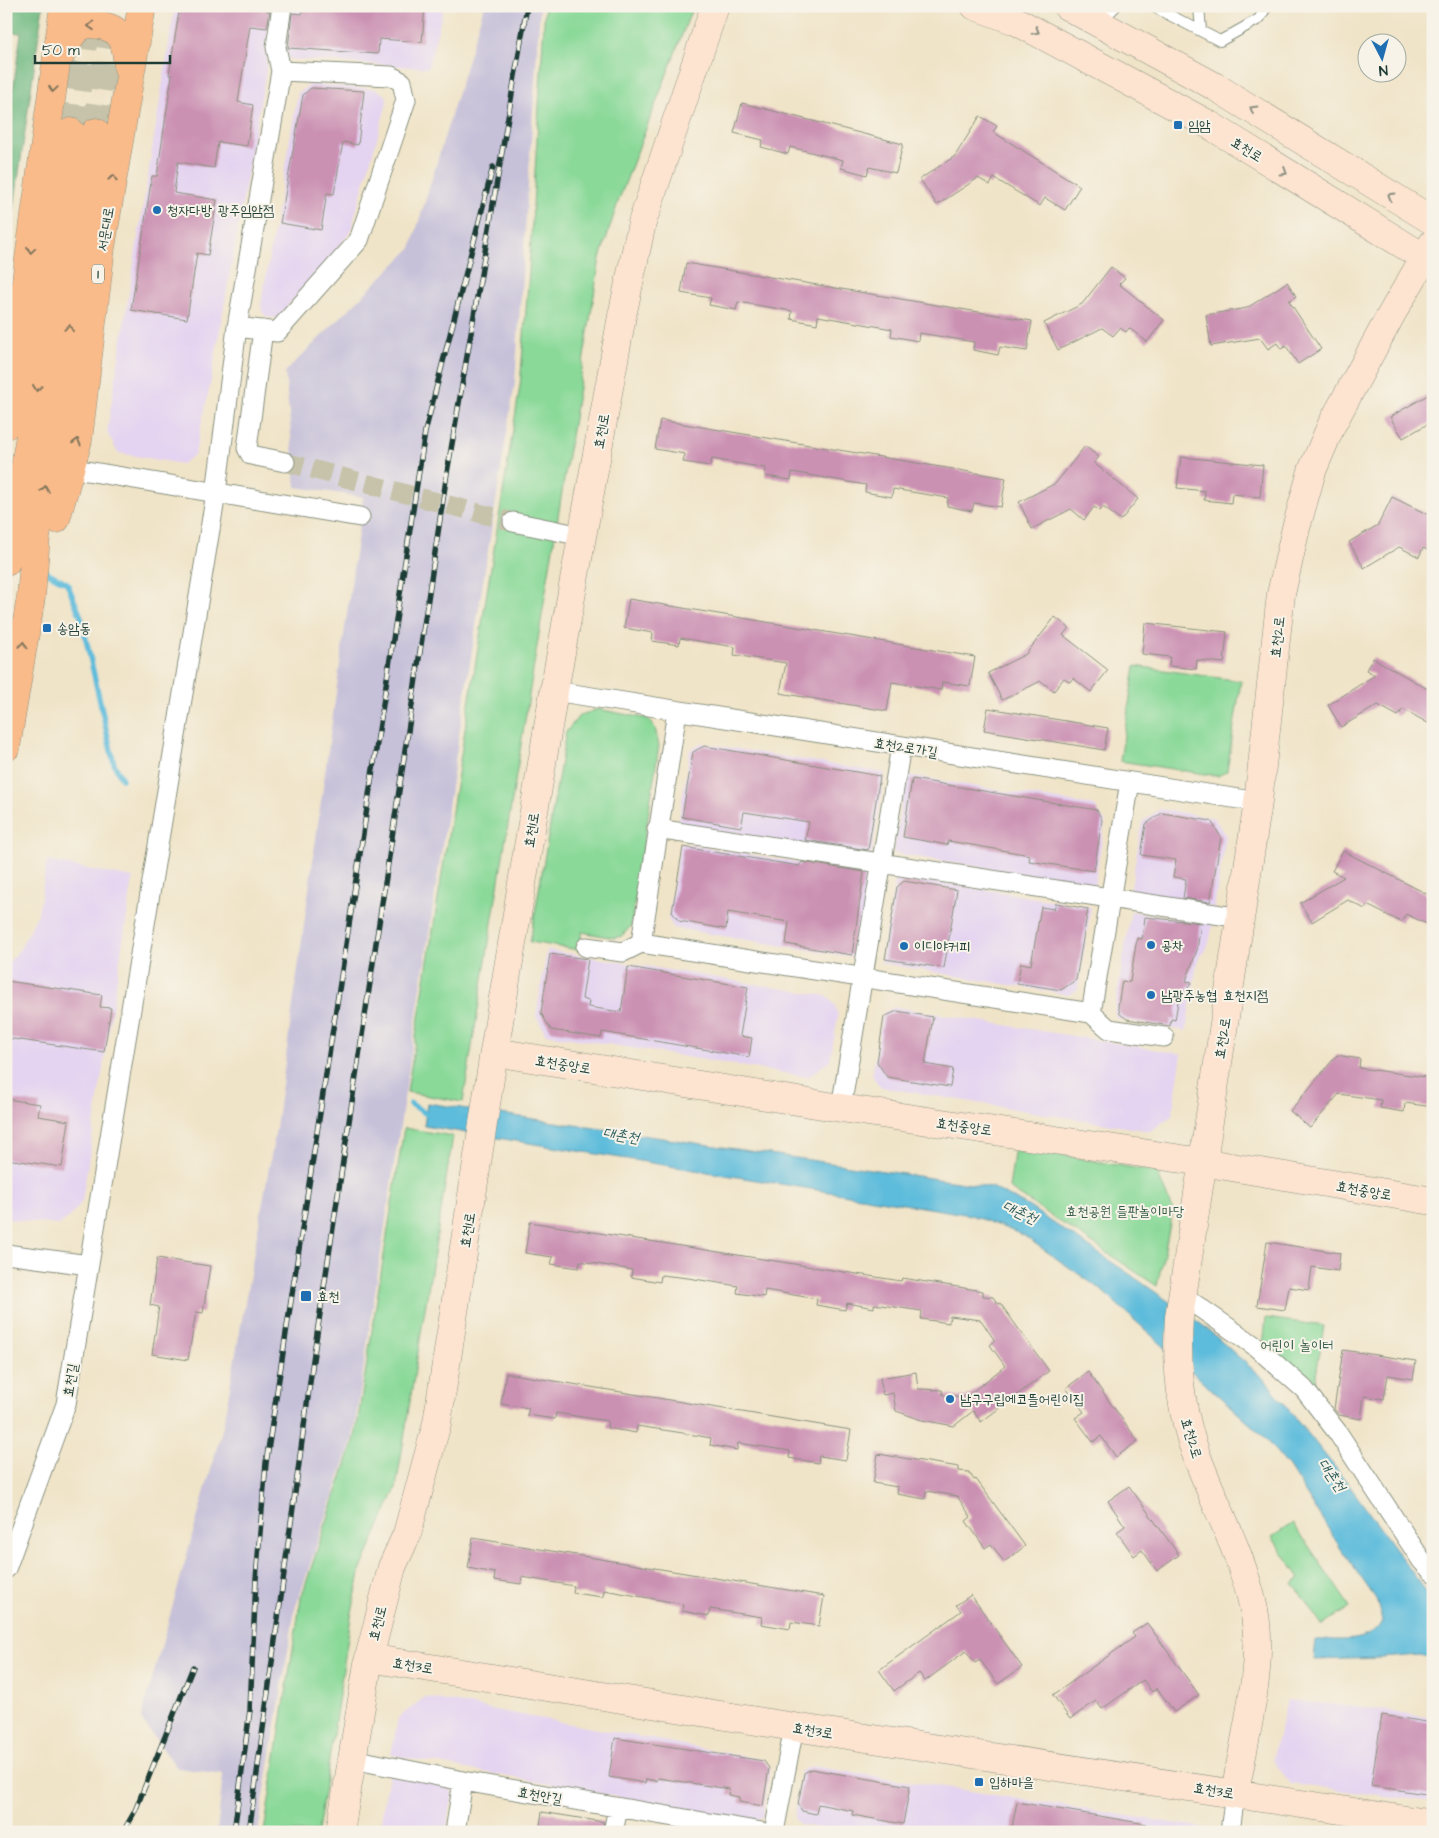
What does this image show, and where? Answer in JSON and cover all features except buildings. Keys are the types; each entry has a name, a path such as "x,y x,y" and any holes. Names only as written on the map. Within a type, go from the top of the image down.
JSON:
{"main road":[{"path":"6,425 64,6"},
{"name":"서문대로","path":"34,536 70,468 78,440 101,247 142,6"},
{"path":"57,61 73,34 81,27 94,24 114,29 122,37 125,45 129,85"},
{"name":"서문대로","path":"34,536 54,439 84,132"},
{"path":"6,562 34,536"},
{"name":"1","path":"6,747 31,597 34,536"}],"street":[{"path":"237,327 277,332 359,240 406,100 402,82 391,76 281,71 276,47 282,6"},
{"name":"효천1로","path":"369,1658 392,1567 408,1534 437,1424 494,1052 554,691 622,316 642,223 714,6"},
{"name":"효천로","path":"975,6 1016,21 1208,124 1430,255"},
{"path":"1066,6 1107,15 1214,86 1433,221"},
{"name":"효천길","path":"6,1568 66,1404 216,493 237,327 281,71"},
{"name":"효천2로","path":"1235,1793 1254,1680 1257,1636 1254,1611 1245,1579 1196,1454 1182,1401 1177,1342 1202,1162 1258,802 1281,594 1296,528 1312,471 1331,426 1348,393 1430,255"},
{"path":"263,330 247,448 251,456 285,462"},
{"path":"70,468 360,517"},
{"path":"513,522 582,536"},
{"name":"효천2로가길","path":"554,691 1258,802"},
{"path":"641,943 677,711"},
{"path":"841,1108 900,746"},
{"path":"1091,1013 1130,782"},
{"path":"658,829 1240,918"},
{"path":"586,947 623,952 641,943 1091,1013 1109,1029 1164,1037"},
{"name":"효천중앙로","path":"494,1052 841,1108 1202,1162 1433,1201"},
{"path":"6,1254 89,1265"},
{"path":"1183,1296 1255,1346 1304,1389 1338,1433 1422,1561 1433,1572"},
{"path":"340,1832 369,1658"},
{"name":"효천3로","path":"369,1658 794,1727 1433,1824"},
{"path":"774,1832 794,1727"},
{"name":"효천안길","path":"352,1760 762,1832"},
{"path":"455,1832 463,1781"},
{"path":"1230,1832 1235,1793"},
{"path":"613,1832 618,1808"}],"lane":[{"path":"1152,6 1220,41 1259,19 1267,6"},
{"path":"1200,6 1201,31"}],"shaded area":[{"path":"175,6 272,6 266,70 210,385 195,454 182,464 118,453 107,432"},
{"path":"290,6 444,6 428,68 289,59 282,54"},
{"path":"484,6 540,6 515,382 468,675 353,1438 295,1609 258,1832 217,1832 223,1774 177,1768 141,1719 223,1426 276,1128 363,497 296,487 285,372 411,248"},
{"path":"310,84 375,89 386,95 387,103 350,233 277,318 266,317 262,311 261,304 298,93"},
{"path":"701,743 885,773 871,857 678,825 690,750"},
{"path":"906,775 1095,806 1105,822 1094,886 893,853"},
{"path":"1160,809 1214,818 1226,836 1214,908 1130,894 1142,822"},
{"path":"680,843 872,875 858,958 674,928 668,919"},
{"path":"47,861 133,878 82,1201 71,1216 59,1225 6,1219 6,966 20,949 38,914"},
{"path":"896,875 1091,907 1078,989 1069,995 881,963"},
{"path":"1131,911 1213,924 1209,943 1197,963 1186,1031 1118,1019 1114,1013"},
{"path":"547,950 827,996 835,1005 838,1016 830,1060 808,1077 546,1034 536,1016"},
{"path":"895,1007 1182,1054 1172,1116 1150,1131 880,1087 872,1075 883,1013"},
{"path":"425,1697 764,1760 770,1768 763,1816 753,1822 391,1755 398,1718"},
{"path":"1287,1700 1375,1709 1433,1718 1433,1802 1291,1784 1272,1760"},
{"path":"811,1766 1211,1829 1214,1832 842,1832 800,1825 794,1818 800,1772"},
{"path":"390,1769 444,1779 453,1793 446,1832 379,1832"}],"green space":[{"path":"6,6 43,6 6,263 6,139 21,33 6,32"},
{"path":"545,6 693,6 618,202 600,258 463,1102 407,1092 520,386"},
{"path":"1135,666 1241,681 1227,771 1218,776 1120,761"},
{"path":"598,709 649,719 655,728 659,746 631,926 622,936 614,938 582,932 579,950 530,942 566,732 579,716"},
{"path":"404,1128 453,1136 396,1488 361,1569 351,1617 318,1832 264,1832 301,1598 355,1438"},
{"name":"효천공원 들판놀이마당","path":"1015,1147 1157,1172 1173,1211 1157,1286 1009,1188"},
{"name":"어린이 놀이터","path":"1266,1318 1324,1326 1314,1388 1263,1345"},
{"path":"1293,1523 1350,1607 1322,1626 1293,1583 1300,1578 1272,1537"}],"water":[{"name":"대촌천","path":"427,1103 991,1187 1028,1206 1205,1327 1266,1381 1346,1481 1433,1601 1433,1658 1419,1655 1314,1660 1316,1640 1344,1640 1362,1637 1377,1629 1382,1621 1376,1599 1343,1552 1289,1467 1261,1434 1100,1289 1023,1235 971,1215 424,1126"}],"waterway":[{"path":"41,569 67,583 81,617 114,764 122,779"},
{"path":"411,1104 431,1117"}],"tunnel":[{"path":"71,132 88,6"},
{"path":"96,132 115,6"},
{"path":"285,462 513,522"}],"railway":[{"path":"249,1832 313,1360 447,473 527,6"},
{"path":"234,1832 250,1710 256,1579 266,1463 425,432 493,167"},
{"path":"123,1832 135,1811 193,1667"}],"place":[{"name":"임암","path":"1178,125"},
{"name":"청자다방 광주임암점","path":"157,210"},
{"name":"송암동","path":"47,628"},
{"name":"공차","path":"1151,945"},
{"name":"이디야커피","path":"904,946"},
{"name":"남광주농협 효천지점","path":"1151,995"},
{"name":"효천","path":"306,1296"},
{"name":"남구구립에코뜰어린이집","path":"950,1399"},
{"name":"입하마을","path":"979,1782"}]}
